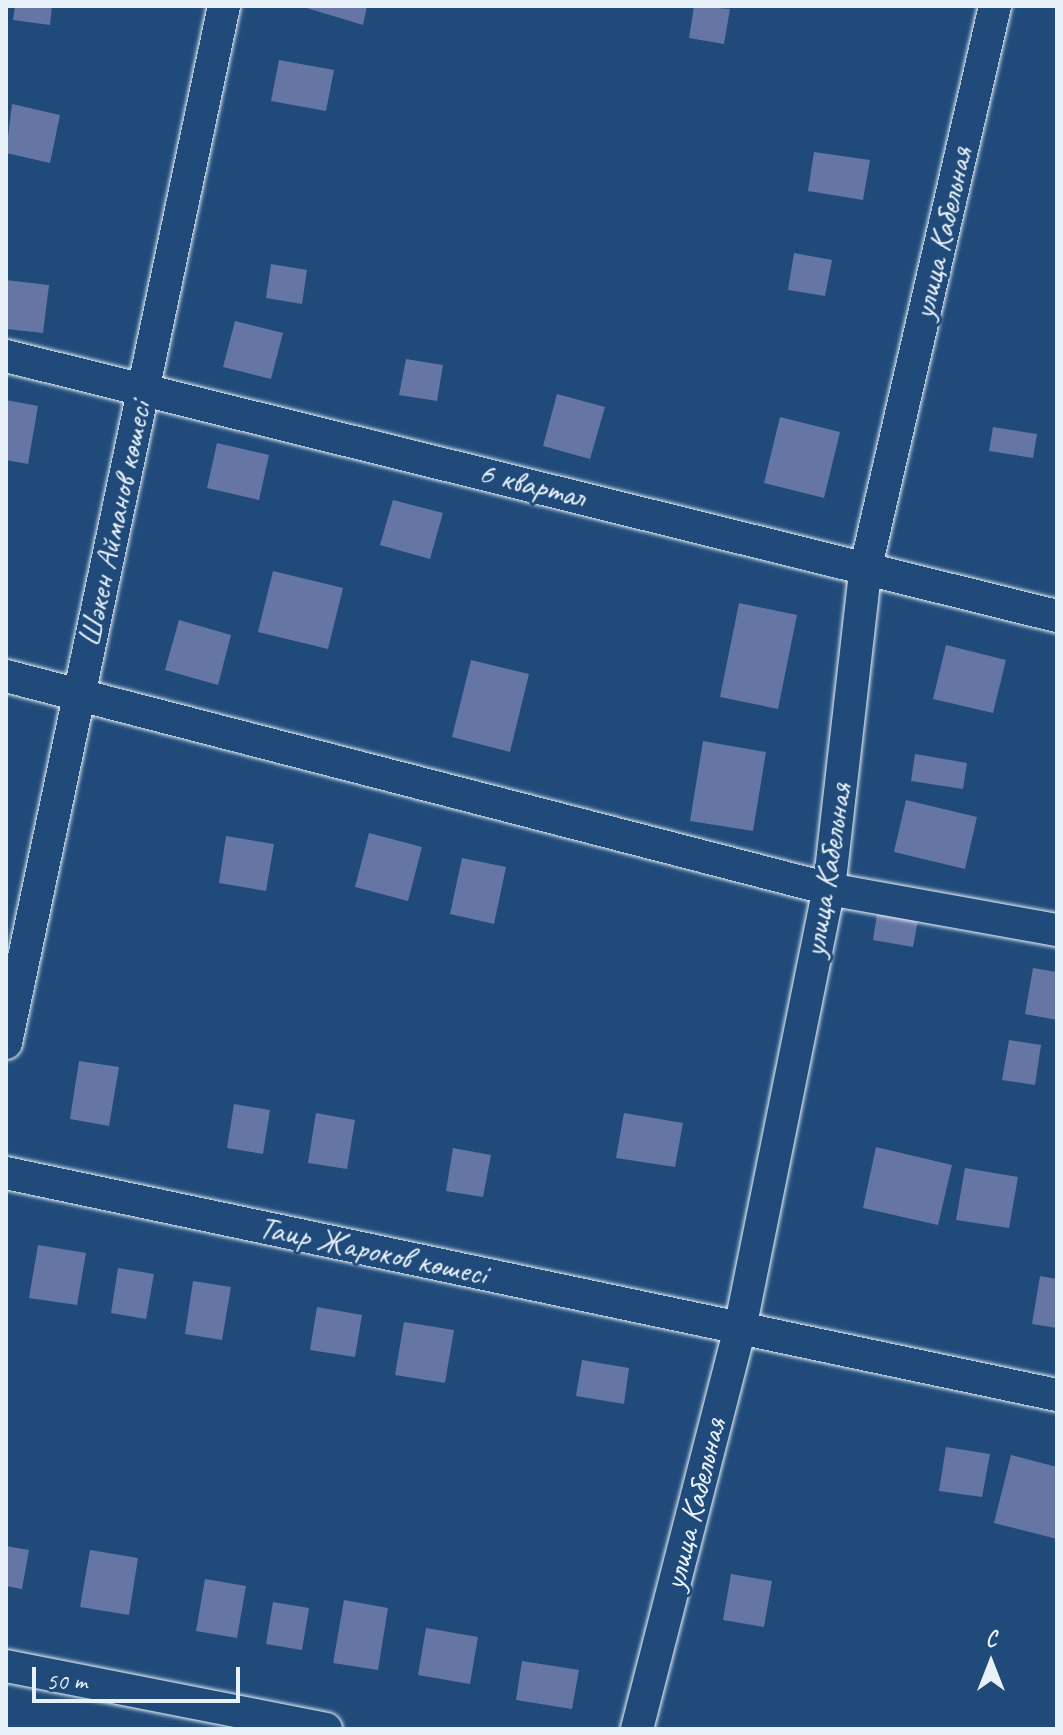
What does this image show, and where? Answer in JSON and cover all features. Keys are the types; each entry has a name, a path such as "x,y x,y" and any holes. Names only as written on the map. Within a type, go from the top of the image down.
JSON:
{"street":[{"name":"Шәкен Айманов көшесі","path":"6,1043 224,6"},
{"name":"улица Кабельная","path":"637,1729 740,1329 829,889 865,571 995,6"},
{"name":"6 квартал","path":"6,356 144,386 865,571 1057,616"},
{"path":"6,676 829,889 1057,930"},
{"name":"Таир Жароков көшесі","path":"6,1173 1057,1395"},
{"path":"6,1666 326,1729"}],"building":[{"path":"15,6 52,6 50,25 13,20"},
{"path":"300,6 367,6 363,25"},
{"path":"694,6 730,9 724,44 689,38"},
{"path":"279,60 334,70 326,111 271,101"},
{"path":"12,104 60,115 50,163 6,153"},
{"path":"814,152 870,160 863,200 808,191"},
{"path":"794,253 832,260 825,296 788,290"},
{"path":"271,264 307,270 302,304 266,298"},
{"path":"6,280 49,285 43,333 6,329"},
{"path":"235,321 283,333 271,379 223,367"},
{"path":"406,359 443,365 437,401 399,395"},
{"path":"557,394 605,407 590,459 543,446"},
{"path":"6,400 38,406 28,464 6,460"},
{"path":"780,417 840,432 824,498 764,483"},
{"path":"993,427 1037,434 1033,458 989,451"},
{"path":"217,443 269,455 259,500 207,488"},
{"path":"393,500 443,513 430,559 380,545"},
{"path":"273,571 343,588 328,649 258,632"},
{"path":"739,603 797,615 778,709 720,697"},
{"path":"179,620 231,635 218,685 165,670"},
{"path":"946,645 1006,660 993,713 933,699"},
{"path":"471,660 529,674 510,752 452,737"},
{"path":"703,741 766,752 753,831 690,821"},
{"path":"915,754 967,763 963,789 911,781"},
{"path":"906,800 977,817 965,869 894,852"},
{"path":"369,833 422,847 408,901 355,887"},
{"path":"226,836 274,844 266,891 219,883"},
{"path":"462,858 506,867 494,924 450,914"},
{"path":"877,914 918,920 913,947 873,940"},
{"path":"1033,968 1057,972 1057,1020 1025,1014"},
{"path":"1009,1040 1041,1045 1035,1085 1002,1080"},
{"path":"79,1061 119,1067 109,1126 70,1119"},
{"path":"234,1104 270,1110 263,1154 227,1148"},
{"path":"316,1113 355,1120 347,1169 308,1163"},
{"path":"624,1113 683,1123 675,1167 616,1158"},
{"path":"876,1147 952,1165 938,1225 863,1208"},
{"path":"453,1148 491,1155 483,1197 446,1191"},
{"path":"965,1168 1018,1177 1009,1228 956,1220"},
{"path":"38,1245 86,1253 77,1305 29,1298"},
{"path":"118,1268 154,1274 146,1319 111,1313"},
{"path":"1040,1276 1057,1279 1057,1328 1032,1324"},
{"path":"193,1281 231,1287 222,1340 185,1334"},
{"path":"317,1307 362,1315 355,1357 310,1350"},
{"path":"404,1322 454,1330 445,1383 395,1375"},
{"path":"582,1360 629,1368 624,1404 576,1396"},
{"path":"946,1447 990,1454 982,1497 939,1491"},
{"path":"1011,1455 1057,1467 1057,1539 994,1523"},
{"path":"6,1546 29,1550 22,1589 6,1586"},
{"path":"90,1550 138,1558 129,1615 80,1607"},
{"path":"731,1574 772,1581 764,1627 723,1620"},
{"path":"205,1579 246,1586 237,1638 196,1631"},
{"path":"344,1600 388,1608 378,1670 333,1663"},
{"path":"273,1602 309,1608 302,1650 266,1644"},
{"path":"426,1628 478,1637 470,1684 418,1675"},
{"path":"522,1661 579,1670 572,1709 516,1700"}]}
